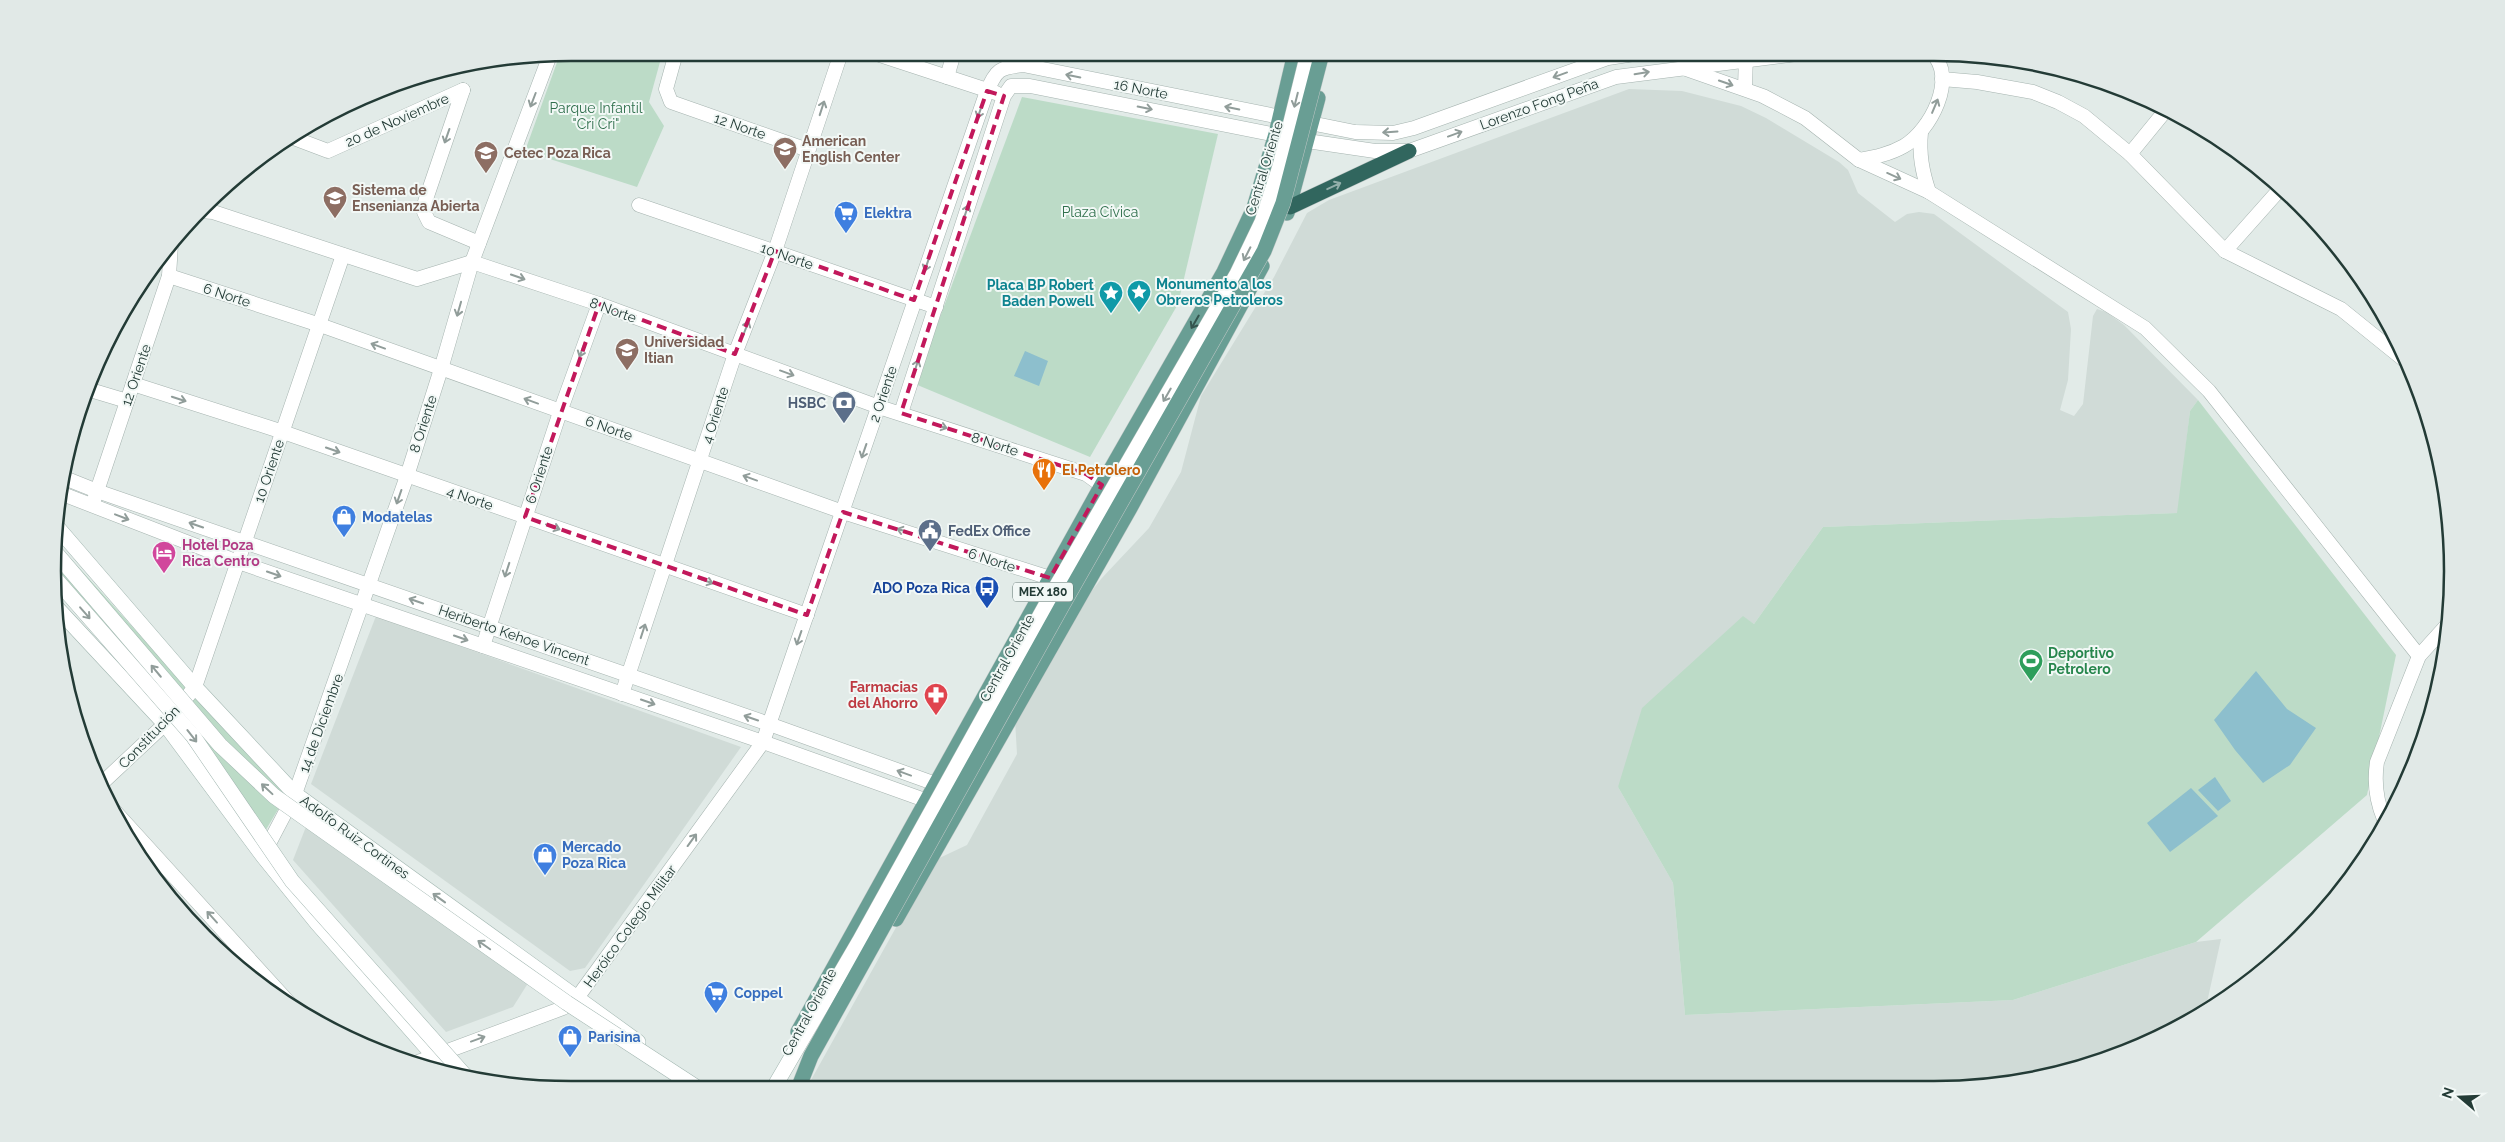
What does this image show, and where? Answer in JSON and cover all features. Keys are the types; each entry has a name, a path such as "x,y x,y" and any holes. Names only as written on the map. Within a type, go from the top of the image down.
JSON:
{"highway":[{"path":"1290,207 1409,151"}],"main road":[{"name":"Central Oriente","path":"771,1081 928,802 1102,485 1224,272 1254,208 1276,134 1293,61"},
{"path":"778,1081 851,957 1057,585 1237,274 1262,222 1280,166 1306,61"},
{"path":"801,1081 811,1056 1063,604 1264,250 1283,204 1320,61"},
{"name":"Central Oriente","path":"797,1081 851,999 1130,508 1252,287 1290,207 1327,61"},
{"name":"Adolfo Ruiz Cortines","path":"63,533 195,687 295,794 695,1081"},
{"path":"61,560 220,746 274,796 567,1003 687,1081"},
{"path":"61,586 193,736 292,881 458,1068"},
{"path":"63,615 164,724 263,856 317,922 440,1063"}],"street":[{"name":"12 Norte","path":"671,61 666,89 671,102 808,150"},
{"name":"4 Oriente","path":"622,694 736,354 775,251 838,61"},
{"name":"16 Norte","path":"900,61 987,91 1008,91 1030,86 1276,134"},
{"path":"947,77 951,61"},
{"name":"Lorenzo Fong Peña","path":"1280,118 1355,132 1392,133 1414,128 1600,61"},
{"path":"1609,61 1616,77"},
{"name":"Lorenzo Fong Peña","path":"1276,134 1307,141 1375,151 1409,151 1616,77 1717,61"},
{"path":"1744,89 1747,61"},
{"path":"1860,160 1891,153 1906,145 1921,132 1937,105 1942,79 1937,61"},
{"name":"8 Oriente","path":"369,585 407,476 472,262 547,62"},
{"name":"16 Norte","path":"1001,68 1023,66 1280,118"},
{"path":"1680,67 1744,89 1805,118 1860,160 1929,192 2145,328 2187,367 2243,433 2419,656"},
{"name":"2 Oriente","path":"769,724 987,91 994,75 1001,68"},
{"path":"1942,79 1977,82 2033,92 2058,102 2084,116 2130,154 2225,251 2341,309 2393,351"},
{"path":"1120,104 1124,86"},
{"name":"20 de Noviembre","path":"299,140 328,151 463,90 425,202 424,212 429,222 479,243"},
{"name":"2 Oriente","path":"901,414 1008,91"},
{"path":"2130,154 2162,115"},
{"path":"1921,132 1921,165 1929,192"},
{"path":"2225,251 2276,194"},
{"name":"10 Norte","path":"639,204 936,307"},
{"path":"210,212 417,279 472,262"},
{"name":"10 Oriente","path":"195,687 343,255"},
{"name":"12 Oriente","path":"91,505 168,276 170,258"},
{"name":"8 Norte","path":"472,262 599,304 879,407 1086,474 1130,508"},
{"name":"6 Norte","path":"168,276 320,325 843,512 1050,578"},
{"name":"6 Oriente","path":"483,646 560,412 599,304"},
{"name":"4 Norte","path":"133,384 283,432 664,567 807,614"},
{"path":"94,391 127,401"},
{"name":"Heriberto Kehoe Vincent","path":"70,480 769,724 966,795"},
{"name":"Heriberto Kehoe Vincent","path":"67,496 238,562 762,742 956,812"},
{"name":"14 de Diciembre","path":"263,856 295,794 369,585"},
{"path":"2382,813 2378,804 2375,778 2377,762 2419,656 2439,636"},
{"name":"Constitución","path":"106,779 164,724 195,687"},
{"name":"Heróico Colegio Militar","path":"424,1059 563,1008 577,998 762,742 769,724"},
{"path":"134,832 267,979"}],"highlighted area":[{"path":"987,91 1004,96 901,413 1086,474 1102,485 1050,578 843,512 807,615 525,517 599,304 735,354 775,251 914,300"}],"shaded area":[{"path":"1629,89 1682,91 1741,106 1766,118 1839,162 1848,170 1858,193 1895,222 1907,214 1919,212 1934,214 2068,312 2071,329 2068,380 2060,410 2074,416 2083,404 2093,316 2097,309 2106,312 2124,325 2198,400 2190,411 2178,513 1823,527 1754,624 1743,617 1618,787 1673,883 1685,1015 2013,1000 2196,942 2221,939 2207,1001 2159,1028 2098,1054 2033,1071 1967,1080 810,1081 933,861 967,845 1017,754 1015,720 1084,601 1101,579 1149,528 1181,472 1201,396 1274,277 1307,213 1329,200"},
{"name":"Mercado Poza Rica","path":"376,616 741,747 585,968 570,971 311,784"},
{"path":"309,819 530,980 513,1007 446,1032 293,860"}],"green space":[{"name":"Parque Infantil \"Cri Cri\"","path":"557,61 660,62 649,102 664,126 637,187 525,151"},
{"name":"Plaza Cívica","path":"1022,97 1218,134 1178,304 1090,457 915,384"},
{"name":"Deportivo Petrolero","path":"2198,400 2396,655 2367,795 2196,942 2013,1000 1685,1015 1673,883 1618,787 1642,708 1743,616 1754,624 1823,527 2177,513 2190,411"},
{"path":"62,548 228,733 289,791 261,838 61,582"}],"water":[{"path":"1025,351 1048,361 1039,386 1014,376"},
{"path":"2256,671 2287,709 2316,728 2290,765 2263,783 2235,750 2214,720"},
{"path":"2215,777 2231,801 2218,811 2198,790"},
{"path":"2191,788 2218,816 2170,852 2147,823"}],"place":[{"name":"American English Center","path":"785,170"},
{"name":"Cetec Poza Rica","path":"486,174"},
{"name":"Sistema de Ensenianza Abierta","path":"335,219"},
{"name":"Elektra","path":"846,234"},
{"name":"Monumento a los Obreros Petroleros","path":"1139,313"},
{"name":"Placa BP Robert Baden Powell","path":"1111,314"},
{"name":"Universidad Itian","path":"627,371"},
{"name":"HSBC","path":"844,424"},
{"name":"El Petrolero","path":"1044,491"},
{"name":"Modatelas","path":"344,538"},
{"name":"FedEx Office","path":"930,552"},
{"name":"Hotel Poza Rica Centro","path":"164,574"},
{"name":"ADO Poza Rica","path":"987,609"},
{"name":"Deportivo Petrolero","path":"2031,682"},
{"name":"Farmacias del Ahorro","path":"936,716"},
{"name":"Mercado Poza Rica","path":"545,876"},
{"name":"Coppel","path":"716,1014"},
{"name":"Parisina","path":"570,1058"}]}
